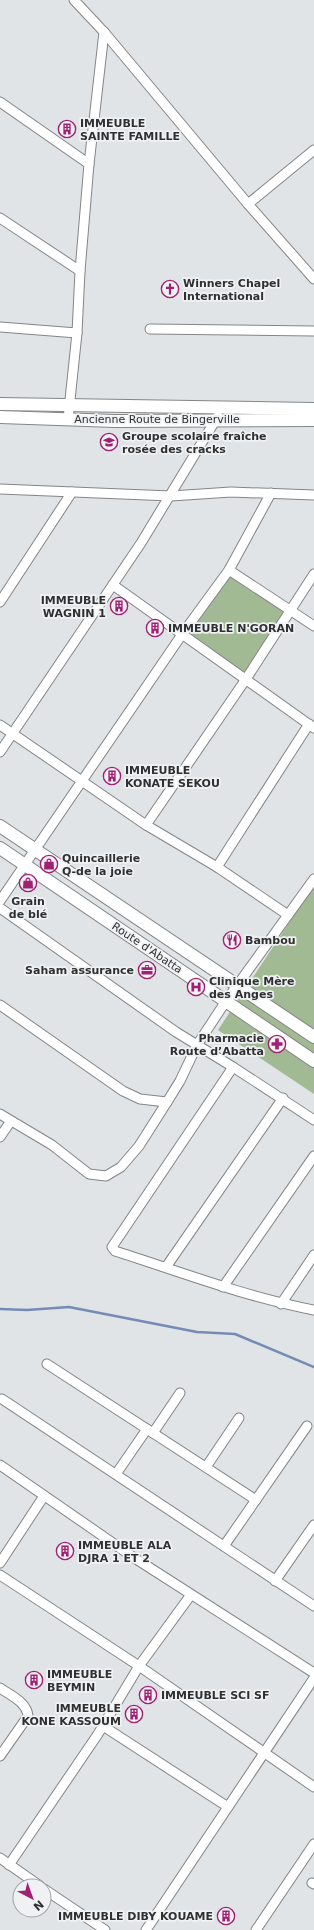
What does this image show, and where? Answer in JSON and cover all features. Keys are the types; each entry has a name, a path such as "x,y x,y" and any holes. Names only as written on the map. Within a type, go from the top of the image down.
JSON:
{"street":[{"path":"74,0 104,32 248,204 314,279"},
{"path":"68,419 78,333 80,271 89,164 104,32"},
{"path":"0,102 89,164"},
{"path":"248,204 314,150"},
{"path":"0,218 80,271"},
{"path":"0,327 78,333"},
{"path":"150,329 314,331"},
{"name":"Ancienne Route de Bingerville","path":"0,404 314,409"},
{"path":"0,752 14,734 113,585 170,496 223,408"},
{"name":"Ancienne Route de Bingerville","path":"0,417 115,421 314,420"},
{"path":"0,489 170,496 231,492 314,495"},
{"path":"0,602 72,492"},
{"path":"0,901 183,633 229,570 271,493"},
{"path":"229,570 314,626"},
{"path":"146,825 246,679 314,574"},
{"path":"113,585 183,633 311,726 217,867"},
{"path":"0,724 146,825 217,867 288,915"},
{"name":"Route d'Abatta","path":"0,826 314,1037"},
{"name":"Route d'Abatta","path":"0,848 314,1061"},
{"path":"0,1114 52,1145 89,1174 106,1176 121,1167 139,1146 167,1102 180,1081 197,1045 226,1001 314,879"},
{"path":"0,908 176,1032 283,1098 314,1120"},
{"path":"0,1005 123,1091 140,1099 167,1102"},
{"path":"233,1067 112,1244 112,1247 115,1251 222,1287 281,1304 314,1310"},
{"path":"166,1267 283,1098"},
{"path":"0,1137 11,1121"},
{"path":"222,1287 314,1156"},
{"path":"281,1304 314,1255"},
{"path":"47,1364 256,1500"},
{"path":"116,1474 180,1393"},
{"path":"2,1399 314,1606"},
{"path":"206,1467 239,1418"},
{"path":"224,1546 307,1426"},
{"path":"0,1465 190,1596 314,1673"},
{"path":"0,1563 44,1496"},
{"path":"275,1581 314,1525"},
{"path":"0,1575 139,1666 314,1787"},
{"path":"9,1865 103,1726 139,1666 190,1596"},
{"path":"146,1930 314,1678"},
{"path":"0,1688 23,1705 27,1710 28,1716 0,1756"},
{"path":"103,1726 228,1807"},
{"path":"256,1930 314,1844"},
{"path":"0,1858 28,1878"},
{"path":"52,1894 105,1930"}],"green space":[{"path":"230,574 287,611 243,677 187,634"},
{"path":"314,885 314,1094 218,1030"}],"waterway":[{"path":"0,1309 27,1310 69,1307 197,1332 235,1334 314,1367"}],"place":[{"name":"IMMEUBLE SAINTE FAMILLE","path":"67,129"},
{"name":"Winners Chapel International","path":"170,289"},
{"name":"Groupe scolaire fraîche rosée des cracks","path":"109,442"},
{"name":"IMMEUBLE WAGNIN 1","path":"119,606"},
{"name":"IMMEUBLE N'GORAN","path":"155,628"},
{"name":"IMMEUBLE KONATE SEKOU","path":"112,776"},
{"name":"Quincaillerie Q-de la joie","path":"49,864"},
{"name":"Grain de blé","path":"28,883"},
{"name":"Bambou","path":"232,940"},
{"name":"Saham assurance","path":"147,970"},
{"name":"Clinique Mère des Anges","path":"196,987"},
{"name":"Pharmacie Route d’Abatta","path":"277,1044"},
{"name":"IMMEUBLE ALA DJRA 1 ET 2","path":"65,1551"},
{"name":"IMMEUBLE BEYMIN","path":"34,1680"},
{"name":"IMMEUBLE SCI SF","path":"148,1695"},
{"name":"IMMEUBLE KONE KASSOUM","path":"134,1714"},
{"name":"IMMEUBLE DIBY KOUAME","path":"226,1916"}]}
